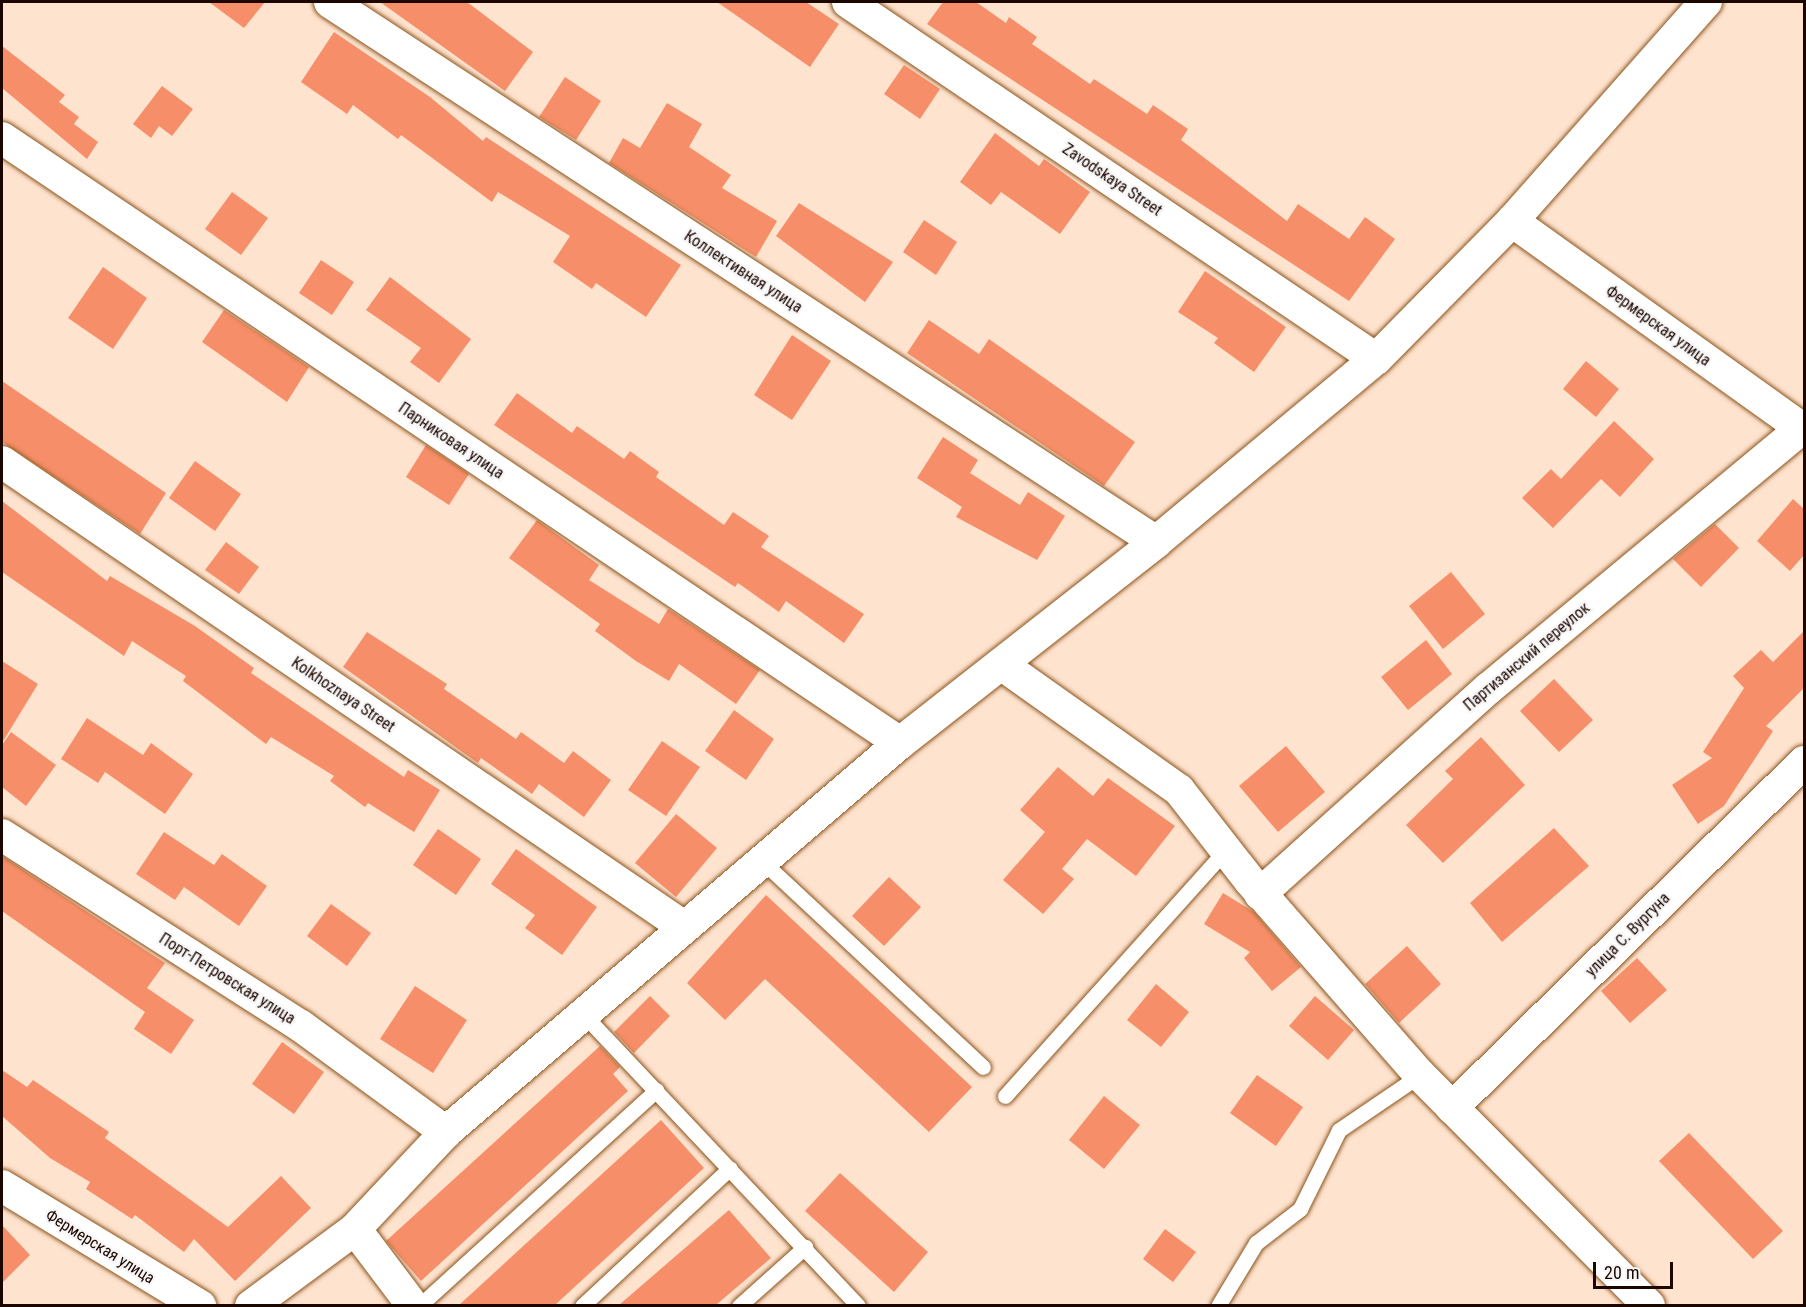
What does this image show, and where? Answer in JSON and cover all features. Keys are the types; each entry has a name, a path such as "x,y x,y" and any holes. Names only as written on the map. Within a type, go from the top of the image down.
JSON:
{"street":[{"name":"Коллективная улица","path":"330,2 1156,542"},
{"name":"Zavodskaya Street","path":"848,2 1376,359"},
{"path":"251,1305 356,1229 446,1132 585,1016 684,927 900,743 1156,542 1376,359 1512,221 1706,2"},
{"name":"Парниковая улица","path":"2,138 900,743"},
{"name":"Фермерская улица","path":"1512,221 1803,429"},
{"name":"Партизанский переулок","path":"1260,894 1489,688 1803,429"},
{"name":"Kolkhoznaya Street","path":"2,462 684,927"},
{"path":"1001,664 1179,790 1260,894 1420,1075 1649,1305"},
{"name":"улица С. Вургуна","path":"1452,1108 1804,762"},
{"name":"Порт-Петровская улица","path":"2,836 301,1026 446,1132"},
{"name":"Фермерская улица","path":"2,1186 200,1305"},
{"path":"356,1229 413,1305"}],"lane":[{"path":"1005,1096 1226,850"},
{"path":"762,861 983,1067"},
{"path":"585,1016 858,1305"},
{"path":"1218,1305 1256,1243 1300,1209 1339,1130 1420,1075"},
{"path":"418,1305 656,1090"},
{"path":"582,1305 730,1168"},
{"path":"739,1305 805,1247"}],"building":[{"path":"209,2 265,2 244,28"},
{"path":"380,2 467,2 533,52 505,91"},
{"path":"717,2 806,2 839,24 810,67"},
{"path":"943,2 976,2 1006,23 1009,17 1037,37 1032,44 1090,84 1094,79 1147,114 1153,105 1188,129 1181,140 1287,221 1298,204 1349,239 1365,217 1395,239 1349,301 927,24"},
{"path":"334,32 430,97 483,141 486,137 681,265 646,317 596,283 592,289 553,262 570,236 498,192 492,202 401,135 398,139 353,105 347,114 301,82"},
{"path":"2,46 65,95 59,102 79,117 74,124 98,142 87,159 2,88"},
{"path":"904,65 940,89 920,119 884,94"},
{"path":"565,77 601,101 576,140 539,117"},
{"path":"162,86 193,109 172,136 159,126 151,138 133,124"},
{"path":"667,103 702,124 689,147 731,175 722,188 777,221 756,257 609,163 623,138 640,148"},
{"path":"995,133 1039,166 1044,159 1090,192 1060,234 1001,192 991,205 960,182"},
{"path":"232,192 268,218 241,255 205,229"},
{"path":"799,203 893,262 865,302 776,236"},
{"path":"924,220 957,242 936,275 903,252"},
{"path":"321,260 354,282 332,315 299,293"},
{"path":"103,267 147,298 113,349 68,318"},
{"path":"1205,271 1286,327 1254,372 1214,343 1218,338 1178,312"},
{"path":"390,277 471,339 439,383 410,362 421,348 366,310"},
{"path":"224,310 309,367 287,402 202,342"},
{"path":"929,320 979,354 989,339 1135,442 1104,486 907,353"},
{"path":"792,335 831,361 792,420 754,395"},
{"path":"1586,361 1619,389 1596,417 1563,389"},
{"path":"2,381 166,493 140,534 2,442"},
{"path":"517,393 572,433 577,426 624,459 630,451 659,472 656,477 724,525 733,512 769,536 761,547 864,614 844,643 786,601 779,612 738,583 735,587 494,425"},
{"path":"1614,421 1654,459 1620,497 1601,479 1553,528 1522,498 1551,469 1561,479"},
{"path":"943,437 978,460 970,473 1020,505 1028,492 1065,516 1037,560 956,517 962,507 917,478"},
{"path":"426,445 469,474 449,505 406,477"},
{"path":"195,461 241,494 215,531 169,498"},
{"path":"1793,499 1804,509 1804,555 1790,571 1757,541"},
{"path":"2,501 107,581 110,576 195,626 254,668 251,673 404,777 408,770 440,790 414,832 368,803 365,807 330,781 334,776 271,737 266,744 183,681 186,676 132,641 124,656 2,572"},
{"path":"537,520 599,565 589,580 659,624 668,609 760,670 736,704 679,664 669,681 636,661 595,631 600,624 509,558"},
{"path":"1715,524 1739,548 1701,587 1673,559"},
{"path":"226,542 259,567 239,594 205,570"},
{"path":"1451,572 1485,614 1443,649 1409,606"},
{"path":"1804,631 1804,688 1766,726 1773,731 1724,806 1698,824 1672,785 1712,758 1703,752 1744,688 1733,676 1761,650 1773,662"},
{"path":"367,632 447,684 444,689 516,739 521,732 564,763 573,751 611,780 584,817 539,784 532,794 481,758 478,763 343,667"},
{"path":"1426,640 1452,674 1408,710 1381,677"},
{"path":"2,661 38,684 2,743"},
{"path":"1554,679 1593,720 1559,752 1520,711"},
{"path":"734,710 774,739 746,780 705,751"},
{"path":"87,718 143,755 151,743 193,774 165,814 105,772 98,783 61,759"},
{"path":"11,732 56,765 26,806 2,787 2,745"},
{"path":"1481,737 1525,785 1443,863 1406,825 1453,779 1445,771"},
{"path":"662,741 700,767 666,816 628,790"},
{"path":"1286,746 1325,792 1278,832 1239,786"},
{"path":"1058,767 1093,796 1108,778 1175,826 1136,876 1087,839 1062,869 1074,879 1043,914 1003,880 1045,832 1020,810"},
{"path":"676,814 717,848 676,897 635,863"},
{"path":"1554,828 1589,866 1502,942 1470,903"},
{"path":"438,829 481,859 456,895 413,865"},
{"path":"164,832 214,865 222,854 267,886 239,926 184,887 175,900 136,874"},
{"path":"516,849 597,907 562,955 525,928 535,915 491,884"},
{"path":"2,856 165,963 147,988 194,1020 171,1054 134,1029 145,1012 2,911"},
{"path":"889,877 921,907 884,946 852,916"},
{"path":"1223,893 1254,912 1301,967 1272,991 1244,958 1250,952 1204,924"},
{"path":"766,895 972,1087 929,1132 765,979 725,1020 687,983"},
{"path":"331,904 371,933 347,966 307,936"},
{"path":"1407,946 1441,984 1399,1023 1365,984"},
{"path":"1637,958 1667,990 1630,1023 1601,991"},
{"path":"1156,984 1189,1012 1161,1047 1127,1020"},
{"path":"415,986 467,1020 433,1073 380,1039"},
{"path":"650,996 670,1016 634,1053 614,1032"},
{"path":"1315,996 1354,1030 1328,1060 1289,1026"},
{"path":"282,1042 324,1072 294,1114 252,1084"},
{"path":"600,1046 620,1067 613,1074 628,1091 421,1281 386,1241"},
{"path":"2,1070 27,1087 33,1080 109,1132 105,1138 228,1227 281,1176 311,1208 235,1281 194,1239 184,1252 135,1215 132,1219 86,1189 90,1182 50,1158 2,1116"},
{"path":"1257,1075 1303,1107 1276,1146 1230,1113"},
{"path":"1104,1096 1140,1125 1104,1169 1069,1140"},
{"path":"661,1120 704,1168 555,1305 459,1305"},
{"path":"1689,1133 1783,1231 1753,1259 1659,1161"},
{"path":"840,1173 928,1252 894,1292 805,1211"},
{"path":"729,1210 771,1258 716,1305 619,1305"},
{"path":"2,1225 30,1255 2,1283"},
{"path":"1165,1229 1196,1252 1173,1282 1143,1259"}]}
